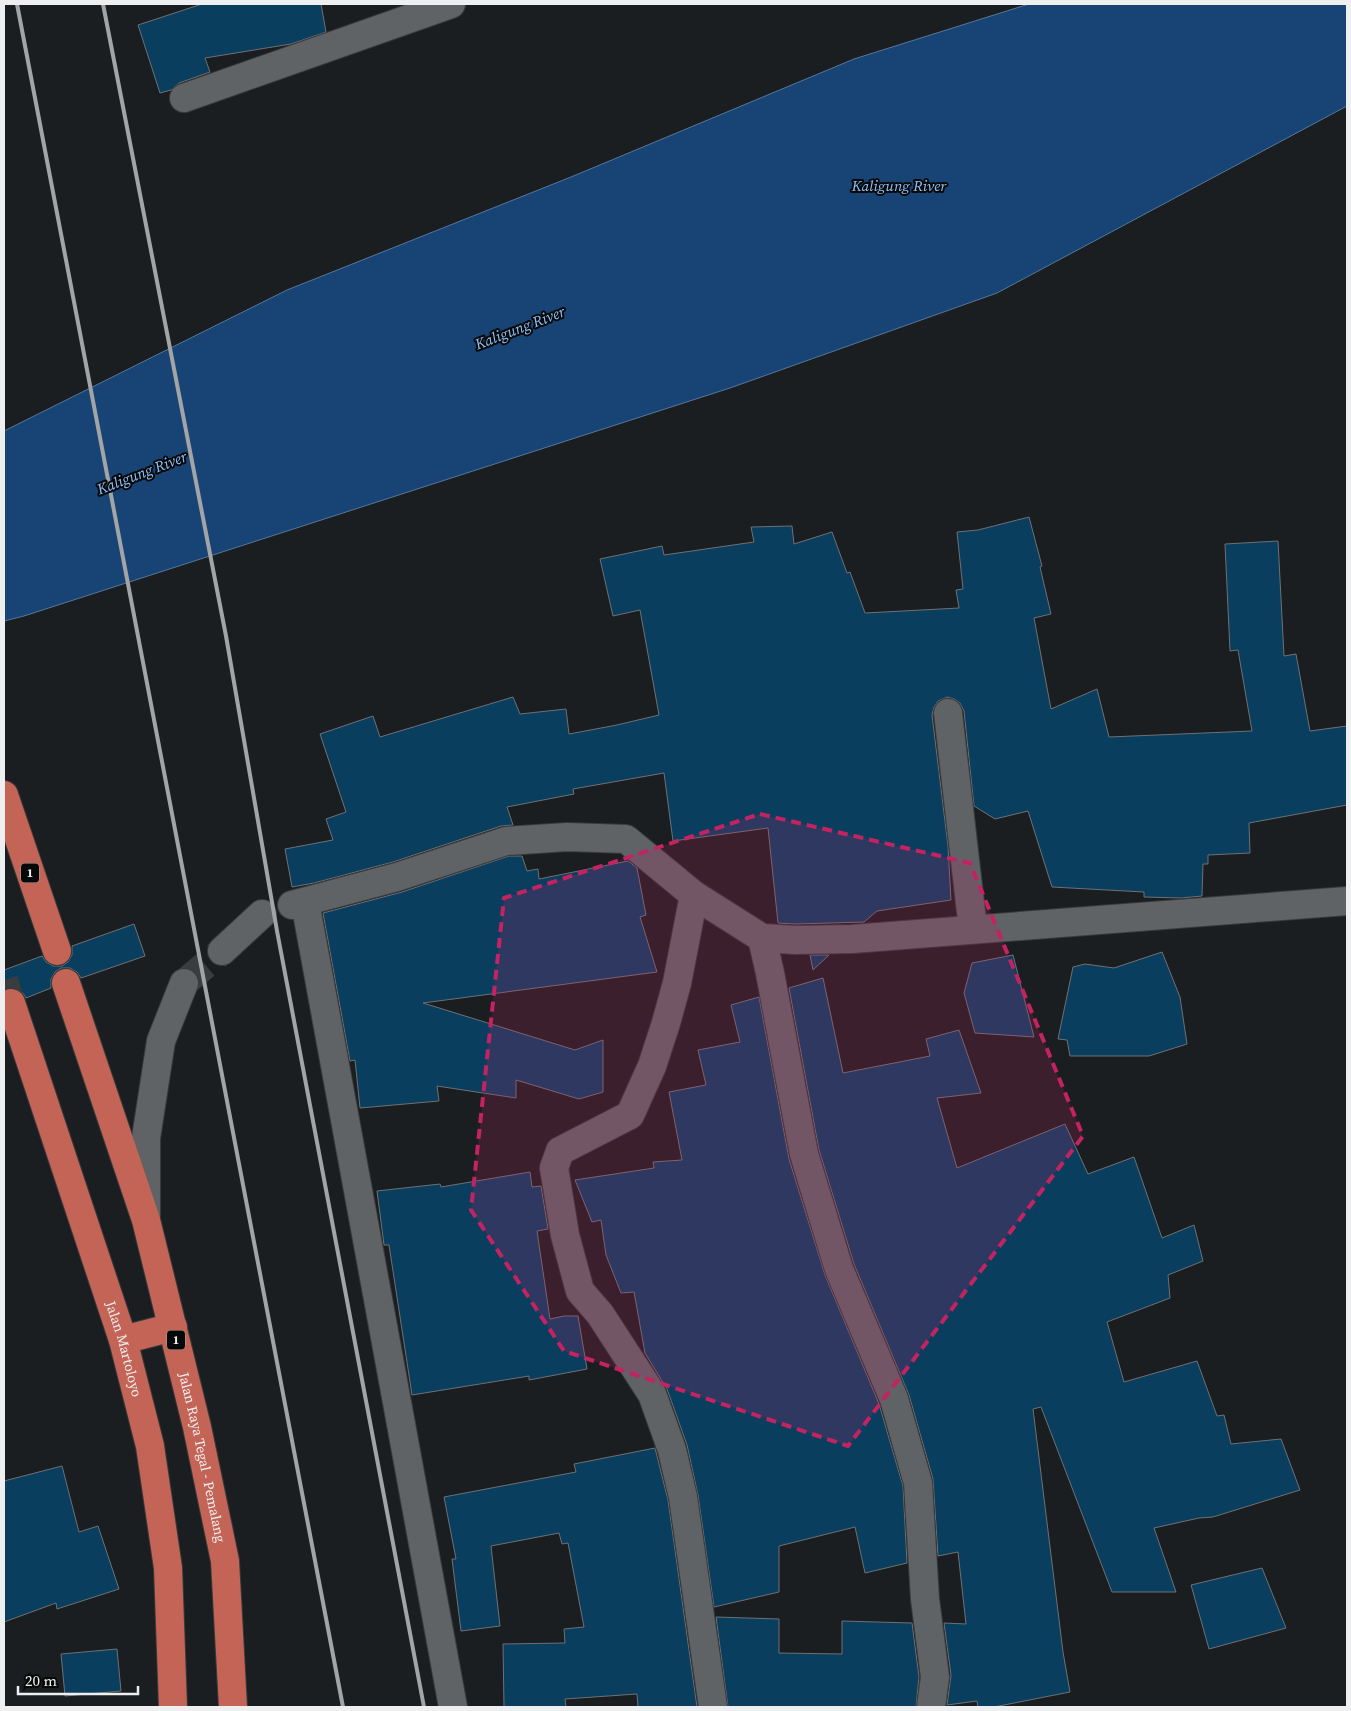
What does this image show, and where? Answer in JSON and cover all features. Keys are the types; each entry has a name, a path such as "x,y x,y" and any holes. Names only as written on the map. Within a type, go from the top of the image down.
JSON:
{"highway":[{"name":"1","path":"4,795 57,951"},
{"name":"Jalan Raya Tegal - Pemalang","path":"66,983 146,1220 197,1427 225,1561 233,1707"},
{"name":"Jalan Martoloyo","path":"11,1003 123,1340 150,1446 168,1568 172,1707"},
{"path":"123,1340 173,1328"}],"street":[{"path":"184,98 451,4"},
{"path":"948,713 973,929"},
{"path":"453,1707 299,904 397,877 506,841 568,837 626,839 694,895 762,938 796,940 838,939 1347,902"},
{"path":"694,895 677,983 666,1023 652,1066 630,1115 560,1151 554,1168 565,1235 580,1291 600,1314 652,1394 672,1450 684,1506 713,1707"},
{"path":"222,951 262,914"},
{"path":"762,938 804,1154 839,1269 894,1399 918,1484 925,1599 935,1677 931,1707"},
{"path":"146,1220 146,1138 161,1041 184,982"}],"highlighted area":[{"path":"760,814 970,863 1083,1136 848,1446 564,1351 471,1210 504,898"}],"water":[{"name":"Kaligung River","path":"1029,4 1347,4 1347,106 997,293 730,388 4,621 4,431 287,290 571,177 854,59"}],"building":[{"path":"202,4 321,4 326,32 291,44 205,58 210,72 179,83 171,90 160,93 138,25"},
{"path":"1029,517 1042,566 1040,567 1051,614 1034,618 1051,709 1097,689 1109,737 1252,731 1238,650 1230,651 1225,544 1278,541 1284,656 1296,654 1310,731 1347,726 1347,805 1249,823 1250,853 1208,855 1208,864 1203,864 1202,896 1181,898 1144,897 1144,892 1052,887 1028,811 995,819 974,806 964,711 960,703 947,697 938,701 932,715 948,846 951,900 877,911 864,922 778,923 768,828 673,841 664,773 573,789 574,794 507,807 513,825 501,826 393,862 292,887 285,849 333,840 326,819 346,812 320,734 373,716 380,737 513,697 520,714 566,709 569,734 659,715 640,610 613,616 600,559 662,546 664,555 754,542 751,527 792,526 794,544 832,532 847,573 850,572 865,613 959,608 956,590 963,589 957,532 978,530"},
{"path":"509,856 522,856 527,871 538,869 539,879 628,861 637,868 646,915 640,917 657,972 423,1003 575,1050 603,1040 603,1092 579,1099 516,1080 516,1098 437,1086 439,1101 360,1108 355,1060 350,1061 323,913 402,892"},
{"path":"134,924 145,956 81,978 77,972 70,968 61,968 55,972 51,979 51,988 26,998 22,992 15,988 4,990 4,970 42,956 46,962 53,966 62,966 68,962 72,955 72,946"},
{"path":"1162,952 1180,997 1187,1044 1149,1056 1070,1056 1067,1040 1058,1039 1073,967 1085,964 1114,968"},
{"path":"810,955 829,955 813,970"},
{"path":"1013,955 1034,1037 975,1033 964,993 972,963"},
{"path":"823,978 843,1073 930,1056 926,1039 959,1030 981,1093 937,1098 957,1168 1065,1124 1088,1174 1134,1157 1162,1238 1194,1225 1203,1261 1168,1275 1170,1298 1107,1322 1124,1382 1197,1361 1217,1416 1224,1415 1231,1444 1281,1439 1300,1490 1213,1517 1199,1518 1154,1528 1176,1592 1112,1592 1041,1407 1033,1409 1063,1652 1070,1692 994,1707 978,1707 977,1701 947,1705 951,1675 944,1623 966,1624 958,1552 938,1556 933,1479 909,1395 854,1264 819,1150 789,988"},
{"path":"759,997 789,1159 825,1275 879,1404 903,1486 907,1563 865,1573 855,1527 779,1546 779,1592 714,1607 698,1495 687,1445 667,1389 645,1353 634,1292 621,1293 606,1255 601,1220 592,1222 575,1180 654,1168 653,1162 682,1160 669,1092 706,1085 698,1050 740,1042 731,1005"},
{"path":"530,1172 532,1187 541,1186 548,1229 537,1231 550,1319 578,1316 587,1369 529,1380 529,1376 412,1395 389,1245 384,1245 377,1191 440,1184 441,1187"},
{"path":"655,1448 668,1500 697,1707 638,1707 637,1694 565,1699 566,1707 504,1707 503,1644 565,1643 564,1629 584,1627 568,1543 562,1544 559,1533 491,1546 500,1626 461,1631 452,1559 456,1559 444,1497 576,1472 574,1464"},
{"path":"62,1466 79,1532 98,1526 119,1589 57,1609 56,1603 4,1622 4,1481"},
{"path":"1262,1568 1286,1628 1209,1649 1191,1585"},
{"path":"716,1617 779,1619 779,1653 842,1654 842,1621 912,1623 919,1677 916,1707 728,1707"},
{"path":"117,1649 121,1691 65,1696 61,1654"}],"tunnel":[{"path":"184,983 222,951"},
{"path":"4,980 11,1003"}],"railway":[{"path":"17,4 343,1707"},
{"path":"103,4 226,636 277,931 424,1707"}]}
